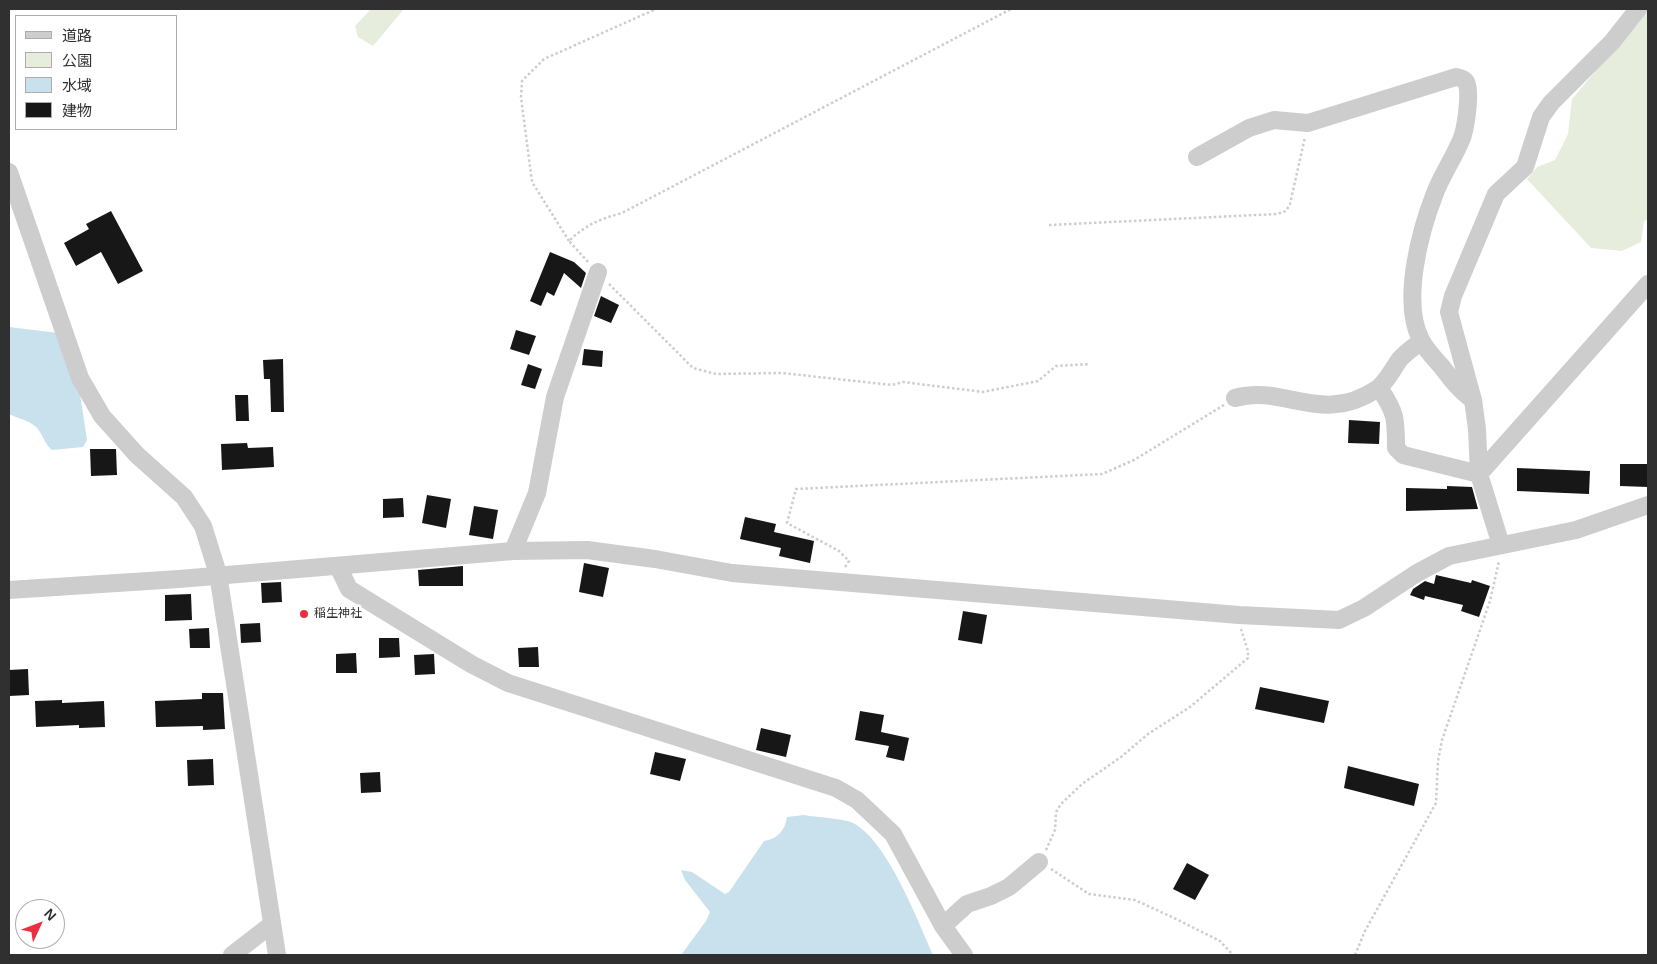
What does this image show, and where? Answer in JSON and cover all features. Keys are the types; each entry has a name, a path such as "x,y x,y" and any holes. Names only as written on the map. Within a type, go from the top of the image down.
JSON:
{"street":[{"path":"1501,545 1479,474 1477,428 1473,400 1449,312 1453,296 1496,194 1525,167 1541,117 1551,103 1612,42 1638,9"},
{"path":"1197,156 1257,125 1274,120 1308,124 1456,77 1463,78 1466,83 1468,100 1463,135 1435,194 1417,262 1412,305 1415,325 1421,341 1461,392 1473,400"},
{"path":"9,172 13,196 80,378 102,416 138,455 184,497 203,526 218,574 277,955"},
{"path":"513,550 537,492 555,397 598,272"},
{"path":"1479,474 1648,284"},
{"path":"1235,398 1248,394 1307,404 1336,405 1359,399 1379,388 1402,356 1421,341"},
{"path":"1379,388 1392,407 1396,422 1396,448 1403,455 1479,474"},
{"path":"9,590 179,579 218,574 338,566 513,550 587,550 655,559 732,573 1238,615 1339,620 1364,608 1417,573 1449,556 1576,530 1648,505"},
{"path":"338,566 349,589 471,664 508,683 836,788 858,800 893,834 943,926 964,955"},
{"path":"943,926 966,904 992,896 1009,887 1039,862"},
{"path":"232,955 272,924"}],"path":[{"path":"656,9 544,59 522,81 521,97 532,182 569,241 693,368 716,374 782,373 892,385 903,382 983,392 1038,381 1056,366 1090,364"},
{"path":"569,241 582,228 595,221 622,213 1010,9"},
{"path":"1049,225 1277,214 1286,211 1290,204 1308,124"},
{"path":"838,582 849,562 840,551 787,523 796,489 1102,474 1134,460 1235,398"},
{"path":"1354,955 1365,931 1436,802 1438,761 1442,740 1490,601 1501,545"},
{"path":"1233,955 1220,941 1174,918 1135,900 1088,894 1039,862 1055,830 1056,812 1061,804 1082,784 1121,757 1148,734 1190,707 1248,658 1248,651 1238,615"}],"green space":[{"path":"371,9 404,9 373,46 358,37 355,26"},
{"path":"1648,9 1648,218 1644,222 1641,242 1622,251 1591,248 1527,179 1537,167 1555,160 1568,134 1572,99"}],"water":[{"path":"9,327 58,333 80,394 87,440 83,447 52,450 35,426 9,414"},
{"path":"804,815 853,823 866,832 878,846 900,883 933,955 681,955 706,921 710,912 685,880 681,870 692,872 725,894 729,892 764,841 780,834 787,817"}],"building":[{"path":"111,211 143,271 118,284 101,252 76,266 64,243 89,229 86,224"},
{"path":"550,252 574,262 586,273 581,288 564,273 554,296 547,292 541,306 530,301"},
{"path":"601,296 619,305 611,323 594,316"},
{"path":"516,330 536,336 529,355 510,349"},
{"path":"584,349 603,351 602,367 582,365"},
{"path":"283,359 284,412 271,412 270,379 264,379 263,360"},
{"path":"528,364 542,369 535,389 521,385"},
{"path":"235,395 248,395 249,421 236,421"},
{"path":"1349,420 1380,422 1379,444 1348,443"},
{"path":"247,443 248,448 273,447 274,467 222,470 221,444"},
{"path":"90,449 116,449 117,475 91,476"},
{"path":"1620,464 1648,464 1648,487 1620,486"},
{"path":"1517,468 1590,471 1589,494 1517,491"},
{"path":"1447,486 1472,487 1478,509 1406,511 1406,488 1447,489"},
{"path":"427,495 451,499 446,528 422,523"},
{"path":"403,498 404,517 383,518 383,499"},
{"path":"474,506 498,510 493,539 469,535"},
{"path":"745,517 776,524 774,532 814,541 810,563 779,556 781,548 740,539"},
{"path":"584,563 609,568 603,597 579,592"},
{"path":"463,566 463,586 419,586 418,570"},
{"path":"1436,575 1471,583 1472,580 1490,586 1479,617 1461,611 1463,605 1425,596 1424,600 1410,595 1413,589 1425,581 1434,584"},
{"path":"281,582 282,602 262,603 261,583"},
{"path":"191,594 192,620 165,621 165,595"},
{"path":"963,611 987,615 982,644 958,640"},
{"path":"260,623 261,642 241,643 240,624"},
{"path":"209,628 210,648 190,648 189,629"},
{"path":"379,638 399,638 400,657 379,658"},
{"path":"538,647 539,667 519,667 518,648"},
{"path":"356,653 357,673 336,673 336,654"},
{"path":"434,654 435,674 415,675 414,655"},
{"path":"28,669 29,695 9,696 9,670"},
{"path":"1260,687 1329,701 1324,723 1255,709"},
{"path":"202,693 223,693 225,729 203,730 203,726 156,727 155,701 202,699"},
{"path":"62,700 62,703 104,701 105,727 79,728 79,725 36,727 35,701"},
{"path":"860,711 884,715 881,732 909,738 904,761 886,757 889,746 855,740"},
{"path":"761,728 791,735 786,757 756,750"},
{"path":"655,752 686,759 680,781 650,774"},
{"path":"213,759 214,785 188,786 187,760"},
{"path":"1348,766 1419,784 1414,806 1344,788"},
{"path":"380,772 381,792 361,793 360,773"},
{"path":"1187,863 1209,875 1195,900 1173,889"}],"place":[{"name":"稲生神社","path":"304,614"}]}
